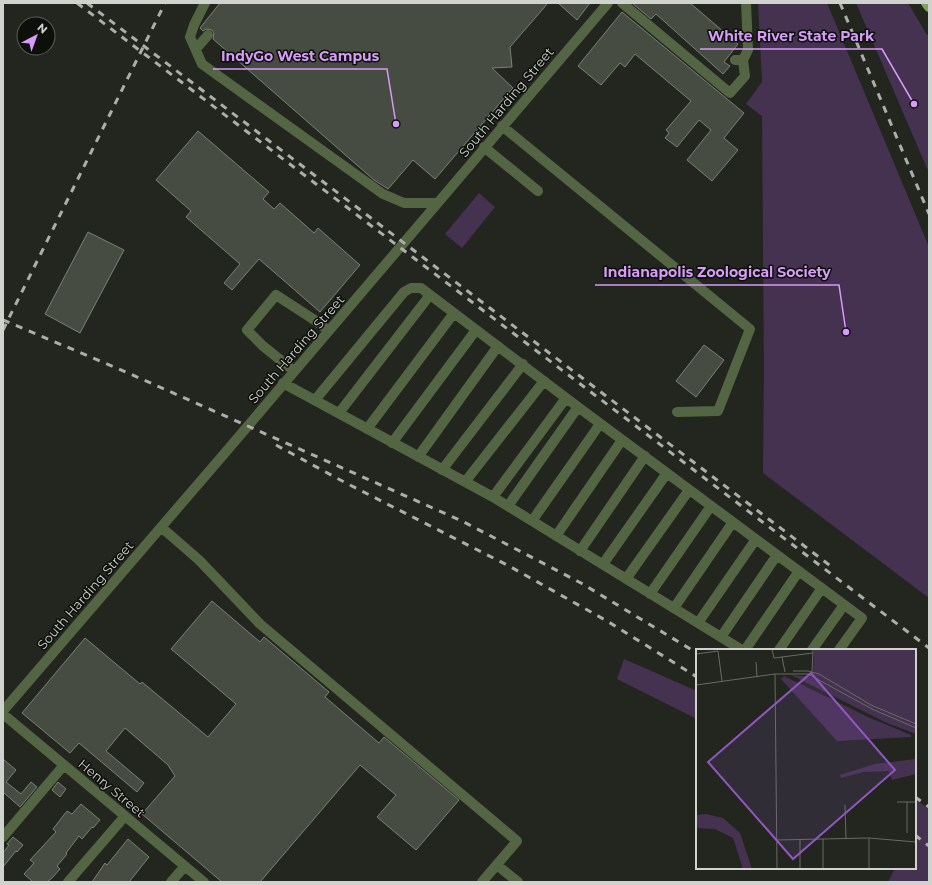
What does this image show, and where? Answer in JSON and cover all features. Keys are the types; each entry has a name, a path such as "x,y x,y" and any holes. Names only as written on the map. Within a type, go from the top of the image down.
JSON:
{"main road":[{"path":"926,3 929,7"}],"street":[{"path":"205,3 190,37 202,64 383,194 404,203 437,203"},
{"name":"South Harding Street","path":"3,711 608,3"},
{"path":"622,3 730,94 745,76 739,60 748,50 746,3"},
{"path":"196,49 208,35"},
{"path":"502,126 750,329 718,411 677,412"},
{"path":"484,148 538,191"},
{"path":"315,400 404,292 412,288 421,288 600,424 862,618 840,649"},
{"path":"294,371 263,346 247,330 276,295 316,321 328,331"},
{"path":"339,413 430,295"},
{"path":"367,429 454,313"},
{"path":"392,443 476,330"},
{"path":"418,457 498,346"},
{"path":"442,470 523,364"},
{"path":"465,482 544,381"},
{"path":"283,383 508,506 741,649"},
{"path":"492,497 566,398"},
{"path":"508,506 578,407"},
{"path":"532,521 600,424"},
{"path":"556,536 622,440"},
{"path":"580,551 645,456"},
{"path":"603,564 667,473"},
{"path":"626,579 689,490"},
{"path":"650,594 711,506"},
{"path":"674,608 733,522"},
{"path":"161,527 199,560 260,624 517,842 482,882"},
{"path":"698,623 756,539"},
{"path":"720,637 777,555"},
{"path":"744,649 799,571"},
{"path":"780,649 822,588"},
{"path":"813,649 844,605"},
{"name":"Henry Street","path":"3,714 204,882"},
{"path":"3,837 64,765"},
{"path":"68,882 125,816"},
{"path":"497,865 518,882"},
{"path":"171,882 185,866"}],"shaded area":[{"path":"758,3 827,3 929,247 929,598 763,473 764,369 762,116 746,104 762,82"},
{"path":"856,3 908,3 927,35 929,34 929,173"},
{"path":"479,193 495,207 462,248 445,234"},
{"path":"624,659 696,691 696,718 617,679"},
{"path":"916,800 929,809 929,882 888,882 894,869 916,869"}],"building":[{"path":"220,3 548,3 510,47 512,67 492,68 513,88 435,179 413,160 388,189 374,180 213,39 214,33 212,30 206,29 203,31 200,28"},
{"path":"558,3 590,3 577,20"},
{"path":"632,3 690,3 738,44 724,62 730,66 723,74 656,14 651,19"},
{"path":"622,12 744,113 724,138 738,150 712,181 687,160 711,130 699,120 677,147 665,138 669,133 666,130 691,101 635,54 625,67 620,63 601,85 578,66"},
{"path":"198,131 269,192 263,199 274,209 280,203 314,233 318,228 360,265 320,312 259,259 232,290 224,283 240,264 186,217 191,211 156,180"},
{"path":"88,232 124,250 80,333 45,314"},
{"path":"704,345 724,360 696,397 676,381"},
{"path":"212,601 260,642 264,637 329,692 325,697 379,743 384,737 459,800 416,850 377,817 396,795 360,765 260,882 222,882 142,814 175,776 168,765 125,728 106,751 144,783 137,792 79,743 70,753 22,713 85,638 140,684 142,682 208,737 236,704 171,649"},
{"path":"3,759 16,770 6,782 21,794 31,782 37,787 20,807 3,792"},
{"path":"58,782 66,789 60,797 52,790"},
{"path":"81,804 100,820 82,839 79,836 57,866 60,869 52,878 47,882 33,882 24,874 34,863 30,860 56,832 53,829 67,811 72,814"},
{"path":"13,837 23,845 3,867 3,853 9,845 7,844"},
{"path":"128,839 149,857 129,882 92,882 105,863 107,865"}],"railway":[{"path":"77,3 929,648"},
{"path":"87,3 832,567"},
{"path":"3,330 165,3"},
{"path":"840,3 929,214"},
{"path":"3,320 119,369 462,521 581,583 696,652"},
{"path":"276,445 344,482 509,566 607,621 696,676"},
{"path":"916,798 929,807"},
{"path":"916,836 929,846"}],"place":[{"name":"White River State Park","path":"914,104"},
{"name":"IndyGo West Campus","path":"396,124"},
{"name":"Indianapolis Zoological Society","path":"846,332"}]}
